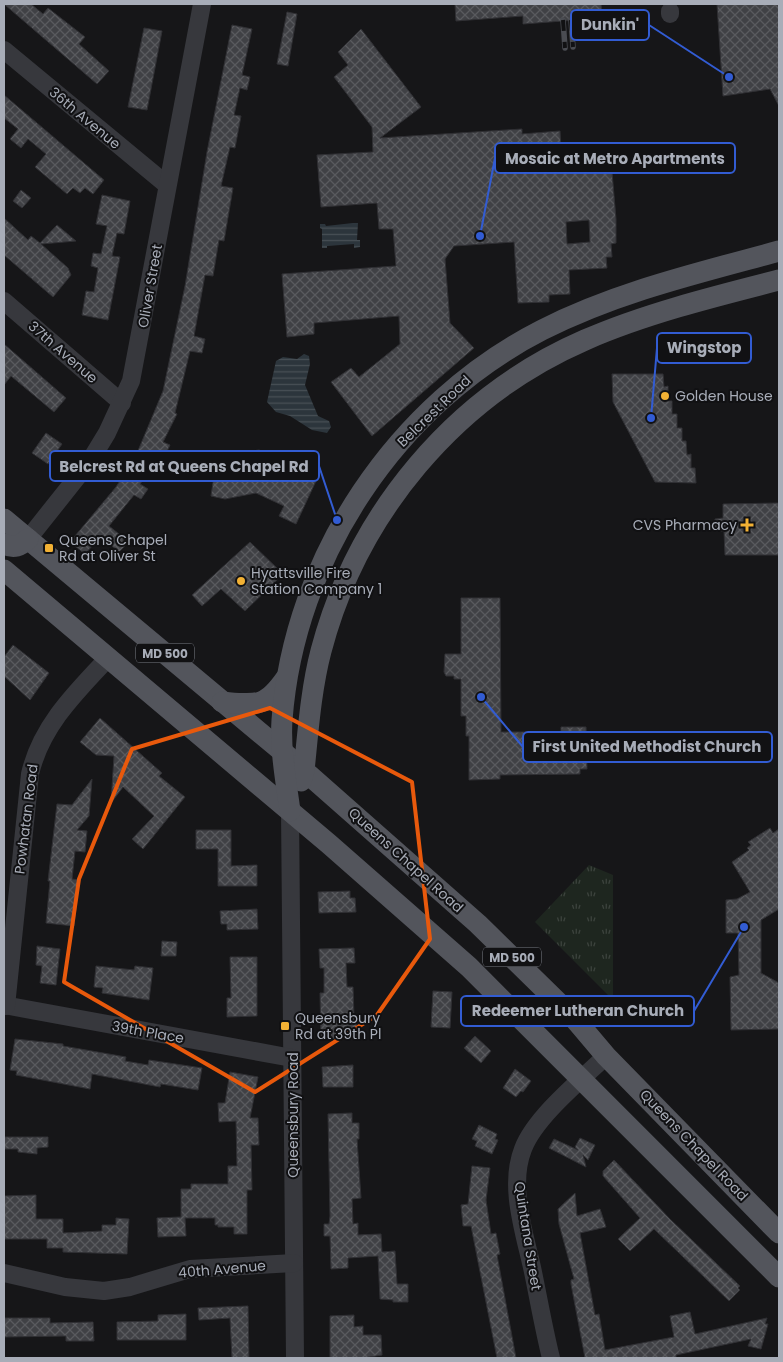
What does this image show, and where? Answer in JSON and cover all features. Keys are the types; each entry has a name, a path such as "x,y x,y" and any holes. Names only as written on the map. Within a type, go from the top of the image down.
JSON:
{"main road":[{"name":"Belcrest Road","path":"283,752 282,722 286,678 305,602 320,568 354,503 389,456 459,384 494,358 542,330 624,294 779,251"},
{"name":"Belcrest Road","path":"304,771 320,653 337,600 362,546 408,475 441,438 499,389 584,340 625,324 779,280"},
{"name":"Queens Chapel Road","path":"4,519 283,752 478,924 573,1017 606,1056 779,1233"},
{"path":"4,544 10,547 21,546 28,539"},
{"path":"320,568 341,565 362,546"},
{"name":"MD 500","path":"4,570 290,811 469,966 772,1270"},
{"path":"222,702 256,704 266,701 274,695 286,678"},
{"name":"Queensbury Road","path":"283,752 290,811"},
{"name":"Queensbury Road","path":"290,811 304,771"},
{"path":"726,1178 779,1226"},
{"path":"772,1270 779,1283"}],"street":[{"name":"Oliver Street","path":"28,539 90,460 122,403 136,361 167,185 202,4"},
{"name":"36th Avenue","path":"4,50 167,185"},
{"name":"37th Avenue","path":"4,301 122,403"},
{"name":"Powhatan Road","path":"5,1006 33,760 53,720 109,658"},
{"name":"Queensbury Road","path":"290,811 295,1358"},
{"name":"39th Place","path":"5,1006 292,1058"},
{"name":"Quintana Street","path":"551,1358 523,1223 518,1189 520,1159 528,1138 566,1094 606,1056"},
{"name":"40th Avenue","path":"4,1273 65,1287 104,1291 130,1287 190,1269 294,1263"}],"highlighted area":[{"path":"270,708 412,782 430,939 377,1015 255,1092 64,982 79,879 132,749"}],"green space":[{"path":"589,865 613,875 613,1000 535,922"}],"shaded area":[{"path":"358,223 357,240 360,240 360,247 354,248 354,244 322,248 322,229 320,224 325,224 326,226"},
{"path":"304,354 309,356 310,364 305,385 318,416 329,421 331,427 327,433 312,430 290,416 276,412 267,402 276,361 283,357 297,359"}],"building":[{"path":"4,4 31,4 43,14 48,8 85,37 79,44 109,71 97,84"},
{"path":"455,4 601,4 602,18 523,24 523,16 456,21"},
{"path":"717,4 779,4 779,106 770,89 723,96"},
{"path":"287,12 297,14 288,66 277,64"},
{"path":"232,25 252,29 242,75 250,77 247,90 240,88 234,115 241,116 235,148 230,147 221,186 233,188 224,241 219,240 213,276 205,275 194,336 205,339 202,353 190,351 175,413 177,414 163,442 170,445 163,460 158,457 140,484 148,489 141,499 134,495 109,526 129,542 119,552 101,536 85,554 70,542 116,487 135,458 163,391 185,286 207,152"},
{"path":"144,28 162,31 147,110 128,107"},
{"path":"361,29 421,107 380,138 522,129 522,134 560,131 561,152 599,149 599,160 605,160 606,173 612,172 616,243 611,244 612,257 606,257 607,268 569,270 570,294 549,295 549,302 518,303 514,242 454,246 445,259 450,323 474,348 372,436 331,382 351,368 359,377 400,344 399,316 314,323 314,334 287,337 282,274 396,266 393,229 379,229 377,203 321,207 317,155 373,152 372,127 334,77 348,65 338,52","holes":["589,220 590,242 567,244 566,222"]},
{"path":"4,95 104,180 93,194 85,188 80,193 73,188 67,194 35,167 46,154 28,139 21,148 10,139 18,129 4,118"},
{"path":"21,190 31,198 22,208 13,201"},
{"path":"102,195 130,201 124,234 117,233 112,256 120,257 108,320 82,315 86,291 94,292 98,268 91,266 93,253 101,254 107,226 96,224"},
{"path":"4,218 28,240 31,236 40,243 57,225 76,241 41,244 68,268 71,275 53,297 4,255"},
{"path":"4,344 66,398 54,412 11,376 4,385"},
{"path":"612,374 663,374 664,387 668,386 668,401 672,401 672,414 677,414 677,428 682,428 682,441 686,441 687,455 691,454 691,468 695,468 696,483 655,482 613,402"},
{"path":"46,433 62,444 48,464 32,453"},
{"path":"259,450 273,456 270,465 297,477 298,473 316,481 296,524 279,516 284,506 256,493 225,499 211,496 217,456"},
{"name":"CVS Pharmacy","path":"779,503 779,555 725,555 724,531 715,531 715,519 723,518 723,504"},
{"name":"Hyattsville Fire Station Company 1","path":"250,542 283,574 245,611 221,589 202,606 192,595"},
{"path":"461,598 500,598 501,732 561,732 561,727 586,727 587,769 580,769 580,774 500,775 500,779 469,780 469,736 466,736 466,716 461,716 461,679 454,679 454,676 446,676 444,672 445,654 461,654"},
{"path":"13,645 49,673 30,700 4,676 4,657"},
{"path":"100,718 162,773 159,776 185,797 143,849 132,839 154,816 123,787 111,803 114,756 96,755 80,742"},
{"path":"92,779 89,816 77,830 87,831 85,852 75,851 72,879 79,880 74,926 46,923 50,881 48,881 57,804 72,805"},
{"path":"770,828 773,833 779,829 779,909 761,920 761,973 779,983 779,1029 731,1030 730,977 739,975 738,933 726,933 726,900 737,899 750,892 732,862 749,850 747,848 751,845 748,842"},
{"path":"196,830 231,830 231,866 257,865 257,886 218,886 218,849 196,849"},
{"path":"350,891 350,898 355,898 356,912 319,913 318,892"},
{"path":"257,909 258,929 227,930 227,924 221,924 220,911"},
{"path":"162,941 177,942 176,956 161,956"},
{"path":"37,946 60,949 56,985 40,983 42,966 36,965"},
{"path":"354,948 355,963 346,963 347,987 353,987 354,1017 356,1017 358,1039 321,1038 320,993 324,993 324,968 320,968 319,949"},
{"path":"230,957 257,957 257,1016 227,1017 227,998 231,998"},
{"path":"96,966 134,970 135,966 153,968 149,1000 102,993 103,988 94,987"},
{"path":"433,991 452,992 450,1028 431,1027"},
{"path":"475,1036 491,1051 481,1063 464,1048"},
{"path":"15,1039 63,1044 63,1046 126,1057 125,1061 148,1065 149,1060 202,1068 198,1090 161,1084 160,1087 92,1074 90,1089 16,1075 17,1071 10,1070"},
{"path":"353,1065 353,1087 323,1087 322,1067"},
{"path":"515,1069 531,1081 523,1092 521,1091 516,1097 503,1088"},
{"path":"230,1072 258,1077 250,1118 258,1118 259,1145 251,1145 252,1190 247,1190 247,1234 234,1234 234,1227 218,1227 218,1225 215,1225 215,1218 185,1218 186,1236 158,1237 157,1218 181,1217 181,1189 191,1189 191,1184 228,1184 228,1166 237,1166 236,1121 219,1122 218,1103 225,1103"},
{"path":"352,1113 352,1123 359,1123 359,1139 357,1139 361,1198 352,1199 353,1224 358,1223 358,1235 381,1234 382,1252 395,1251 397,1284 408,1284 408,1302 393,1302 393,1300 380,1299 378,1256 348,1258 348,1268 331,1269 330,1236 324,1236 324,1224 329,1224 330,1216 328,1114"},
{"path":"479,1125 497,1134 495,1139 498,1140 492,1154 475,1146 477,1141 472,1139"},
{"path":"4,1137 48,1137 48,1147 37,1148 37,1154 18,1152 18,1149 4,1149"},
{"path":"580,1138 595,1145 588,1160 583,1155 586,1167 549,1148 554,1139 578,1150 575,1147"},
{"path":"614,1160 670,1219 740,1286 738,1288 740,1290 729,1301 654,1229 630,1251 618,1239 640,1218 603,1176 603,1171"},
{"path":"472,1166 490,1168 486,1200 491,1234 496,1233 500,1254 497,1255 516,1358 497,1358 471,1226 463,1226 461,1205 468,1204"},
{"path":"575,1193 577,1216 600,1209 606,1227 580,1233 595,1315 599,1314 605,1350 674,1337 670,1316 690,1312 695,1334 767,1318 765,1324 768,1324 761,1349 748,1346 751,1339 676,1355 676,1358 585,1358 571,1284 571,1280 574,1279 559,1224 558,1209"},
{"path":"36,1195 36,1219 63,1219 63,1233 102,1231 102,1225 116,1225 116,1218 129,1219 127,1254 63,1252 63,1248 47,1248 47,1239 4,1239 4,1196"},
{"path":"248,1306 249,1358 232,1358 230,1318 199,1320 198,1308"},
{"path":"186,1314 186,1340 117,1340 117,1322 158,1321 158,1315"},
{"path":"354,1315 354,1327 363,1326 363,1335 381,1335 382,1355 363,1358 330,1358 330,1316"},
{"path":"4,1318 50,1318 50,1323 93,1322 94,1341 66,1341 66,1336 4,1337"}],"railway":[{"path":"563,20 565,48"},
{"path":"571,20 573,47"}],"place":[{"name":"Dunkin'","path":"729,77"},
{"name":"Mosaic at Metro Apartments","path":"480,236"},
{"name":"Golden House","path":"665,396"},
{"name":"Wingstop","path":"651,418"},
{"name":"Belcrest Rd at Queens Chapel Rd","path":"337,520"},
{"name":"CVS Pharmacy","path":"747,525"},
{"name":"Queens Chapel Rd at Oliver St","path":"49,548"},
{"name":"Hyattsville Fire Station Company 1","path":"241,581"},
{"name":"First United Methodist Church","path":"481,697"},
{"name":"Redeemer Lutheran Church","path":"744,927"},
{"name":"Queensbury Rd at 39th Pl","path":"285,1026"}]}
